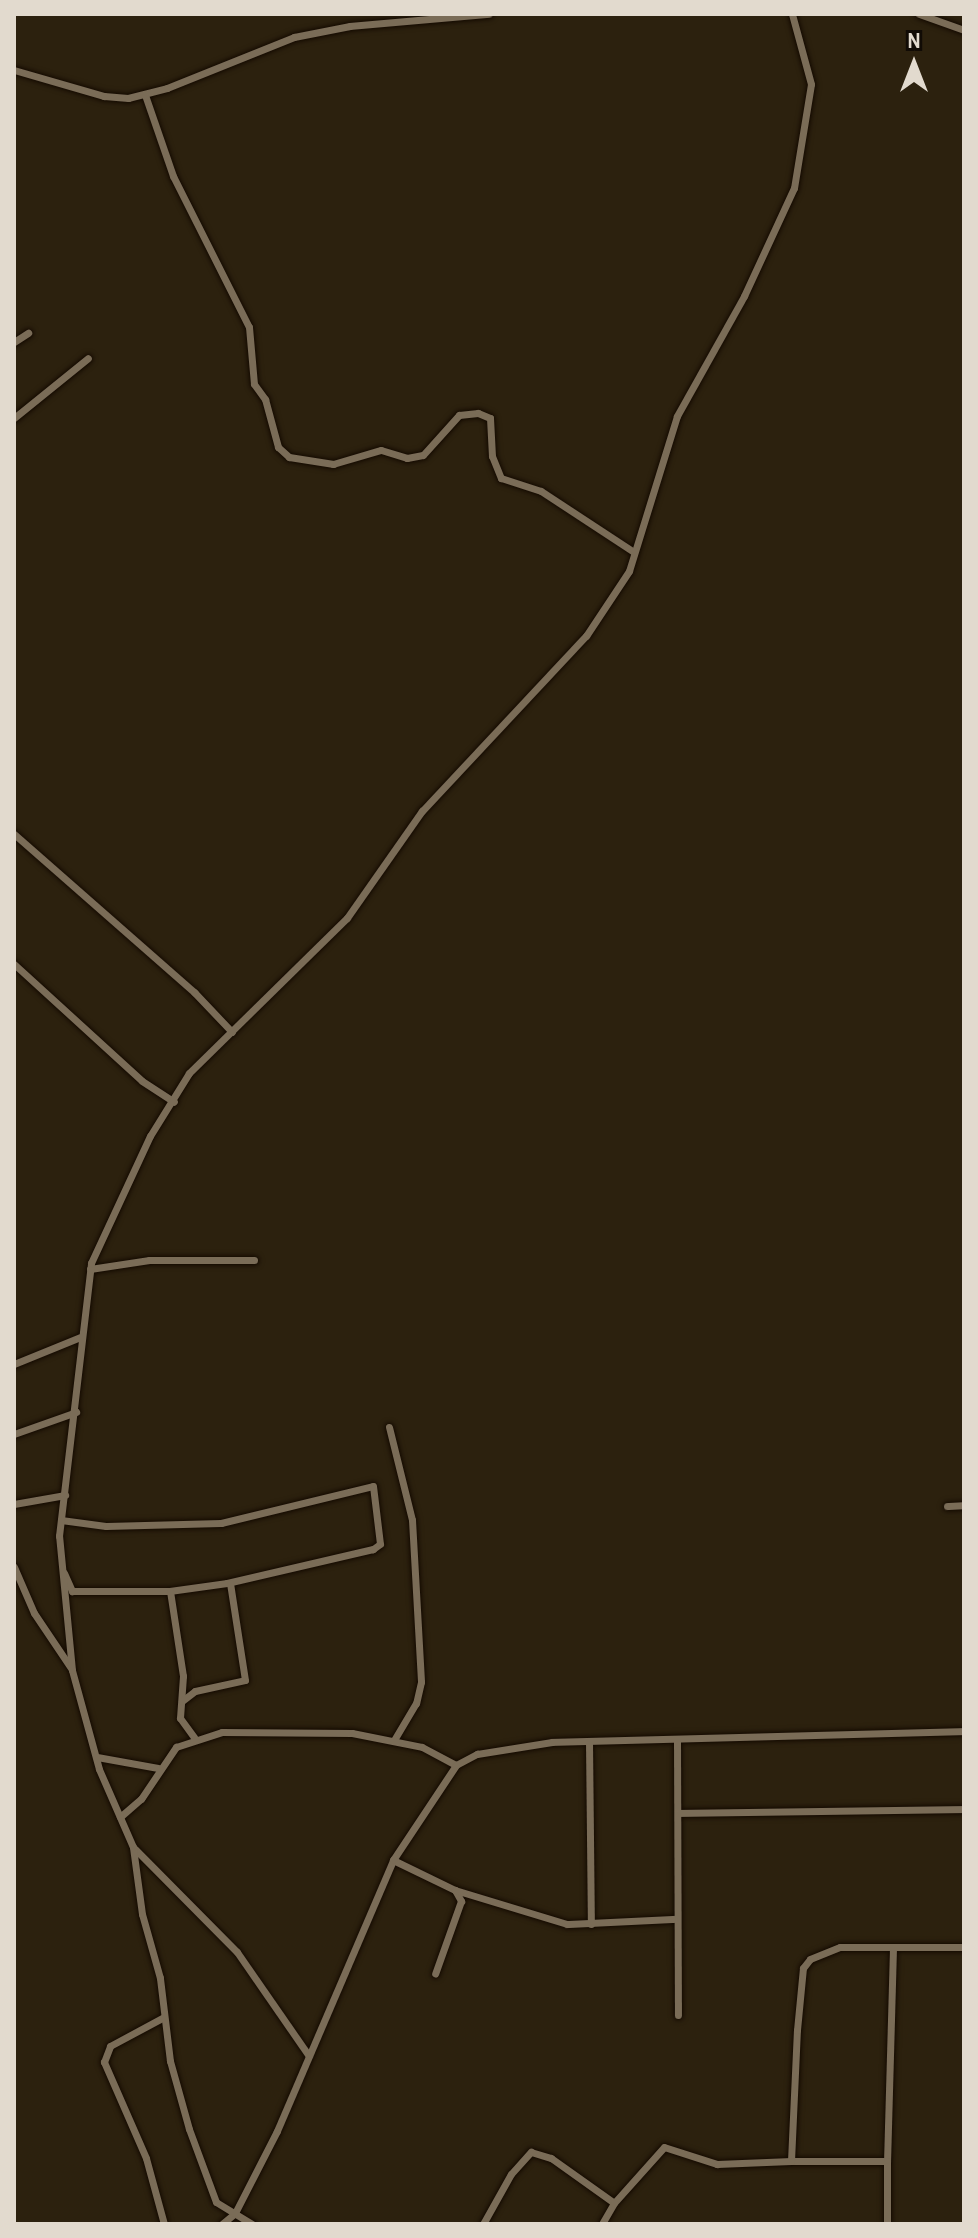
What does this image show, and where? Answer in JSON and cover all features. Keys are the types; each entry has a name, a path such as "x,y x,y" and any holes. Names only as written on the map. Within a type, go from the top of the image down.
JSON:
{"street":[{"path":"14,70 104,96 145,95 294,37 350,26 488,14"},
{"path":"252,2224 216,2202 189,2129 164,2017 133,1847 97,1757 72,1670 61,1567 61,1520 76,1412 80,1337 90,1269 116,1203 189,1073 347,918 422,811 586,636 629,571 677,416 790,200 811,84 792,14"},
{"path":"919,14 964,30"},
{"path":"145,95 173,176 249,327 254,384 265,399 278,447 289,457 333,464 381,450 407,458 423,455 459,415 478,413 490,418 492,456 501,478 541,491 634,552"},
{"path":"14,342 28,333"},
{"path":"14,418 88,358"},
{"path":"14,834 194,992 232,1032"},
{"path":"14,964 142,1081 174,1102"},
{"path":"90,1269 149,1260 254,1260"},
{"path":"14,1364 80,1337"},
{"path":"14,1434 76,1412"},
{"path":"389,1427 412,1520 421,1682 416,1703 394,1740"},
{"path":"61,1520 106,1526 221,1523 373,1486 377,1547 230,1583 170,1591 72,1591 61,1567"},
{"path":"14,1504 65,1495"},
{"path":"947,1506 964,1505"},
{"path":"14,1567 34,1613 72,1670"},
{"path":"182,1701 195,1691 245,1680 230,1583"},
{"path":"170,1591 183,1676 182,1723 194,1737"},
{"path":"120,1817 141,1799 158,1768 176,1747 194,1737 315,1729 394,1740 456,1765"},
{"path":"222,2224 235,2213 309,2056 393,1860 456,1765 489,1751 589,1742 964,1731"},
{"path":"677,1739 674,1919 678,2015"},
{"path":"589,1742 591,1924"},
{"path":"97,1757 158,1768"},
{"path":"678,1813 964,1809"},
{"path":"133,1847 237,1952 309,2056"},
{"path":"393,1860 455,1890 567,1924 674,1919"},
{"path":"435,1974 460,1911 455,1890"},
{"path":"791,2161 803,1968 810,1959 840,1947 964,1947"},
{"path":"887,2224 893,1948"},
{"path":"164,2017 110,2046 104,2062 146,2158 164,2224"},
{"path":"602,2224 614,2203 664,2147 717,2164 887,2161"},
{"path":"483,2224 511,2174 531,2152 551,2158 614,2203"}]}
